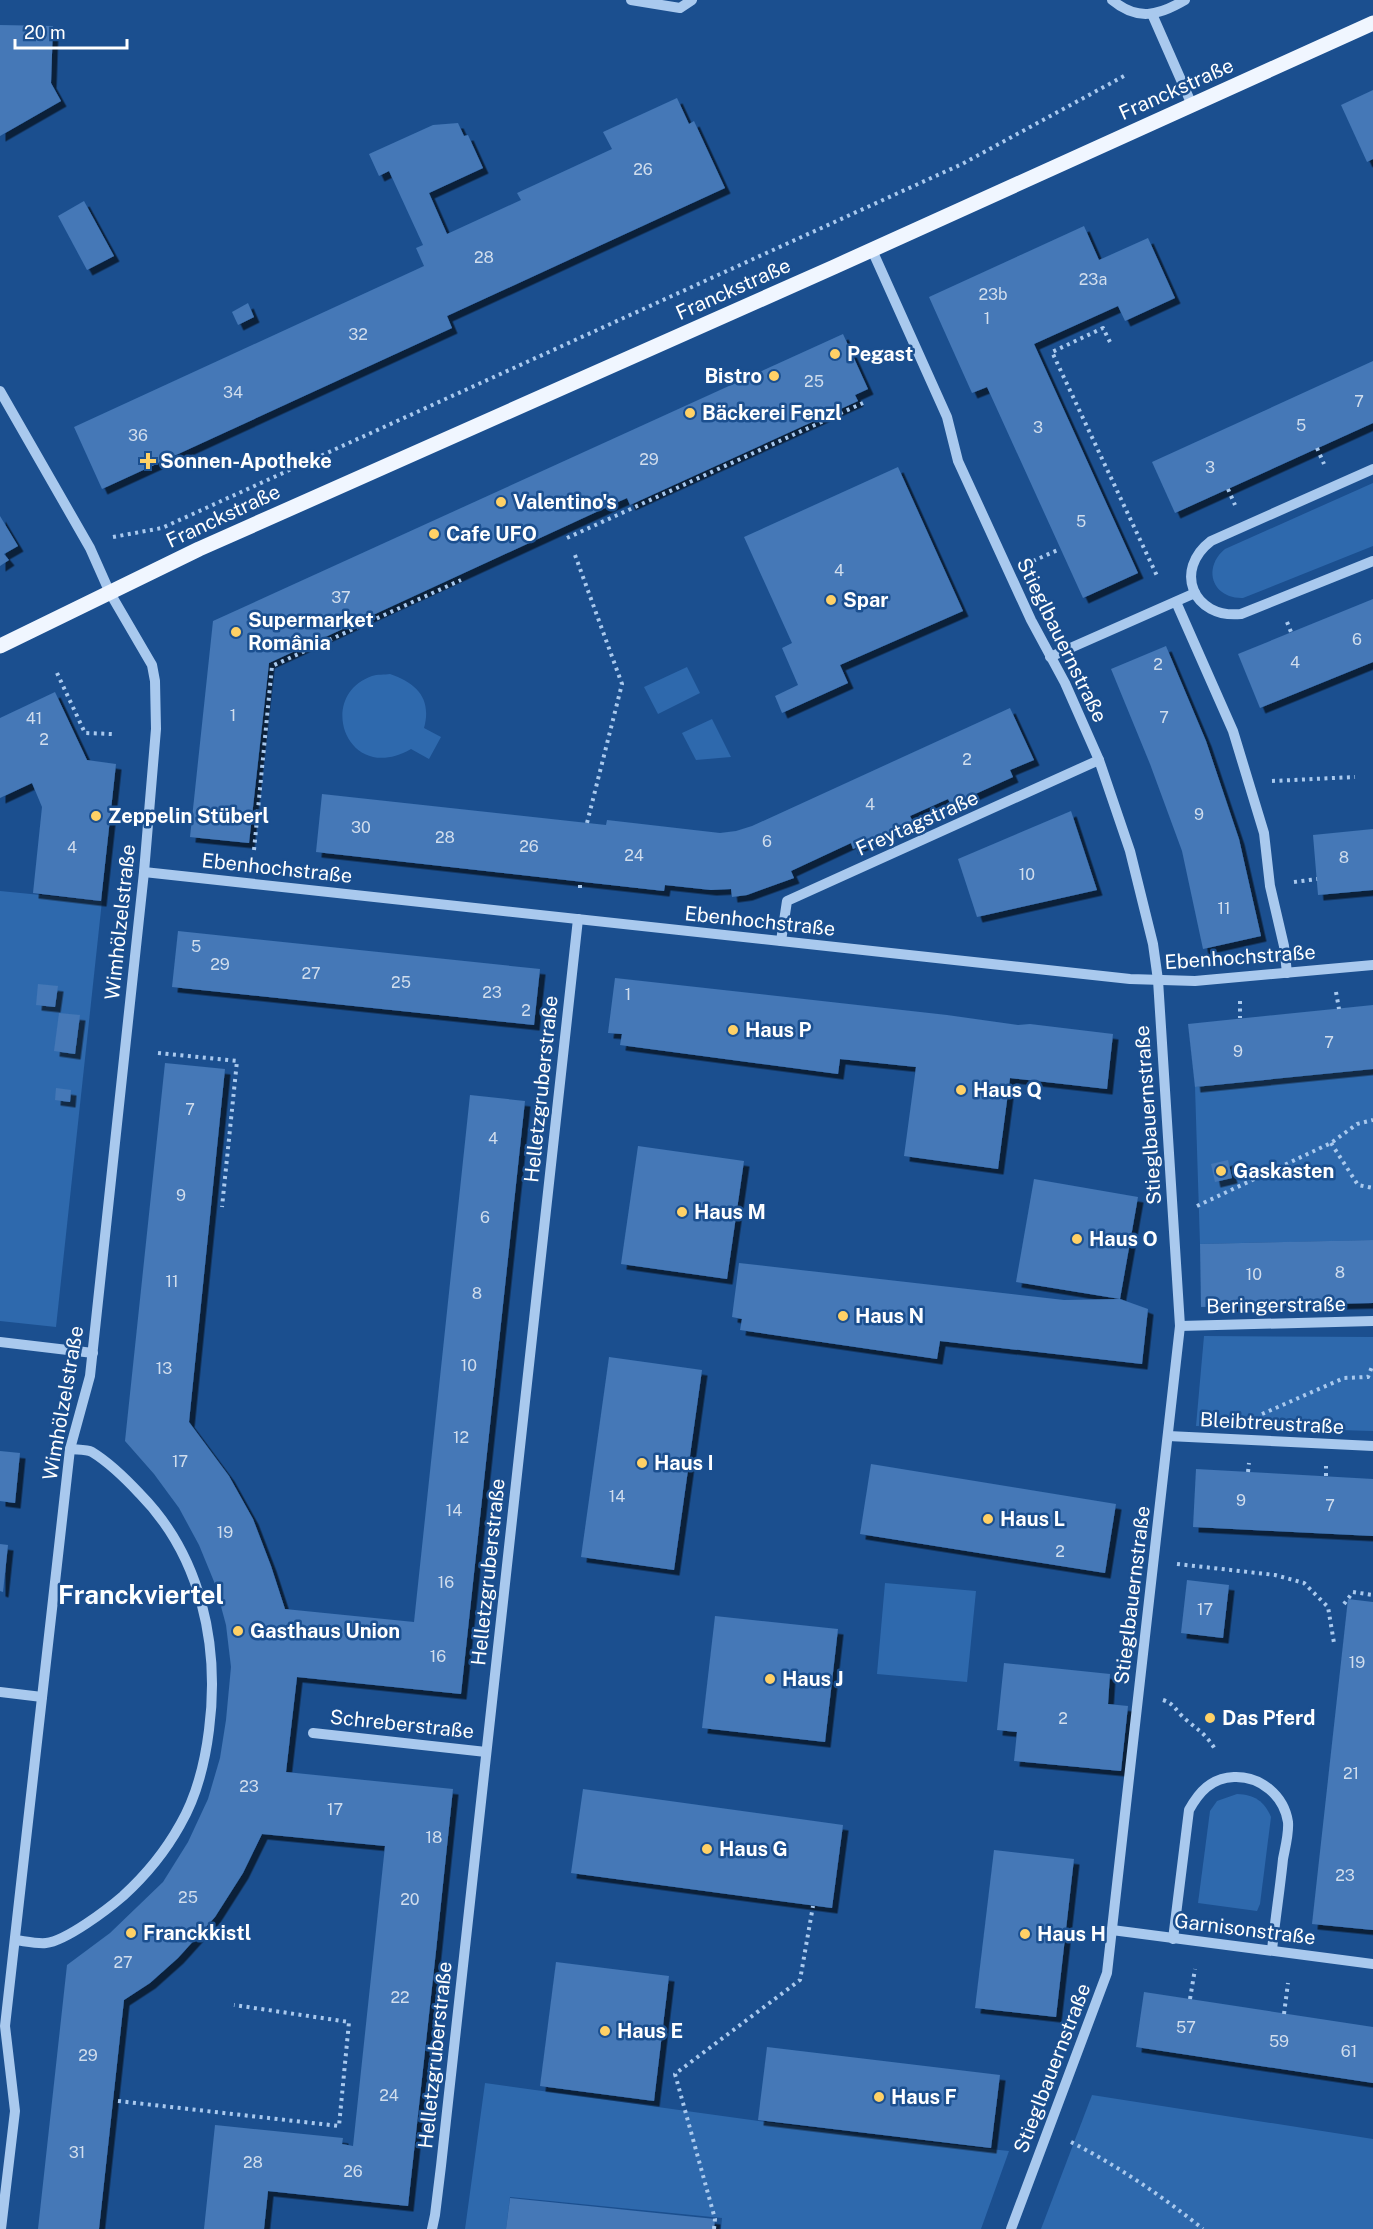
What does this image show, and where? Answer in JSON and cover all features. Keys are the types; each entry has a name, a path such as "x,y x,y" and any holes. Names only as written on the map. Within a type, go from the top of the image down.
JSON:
{"main road":[{"name":"Franckstraße","path":"0,646 199,549 872,250 1373,23"}],"street":[{"path":"631,0 680,8 692,0"},
{"path":"1112,0 1139,15 1152,14 1171,8 1185,0"},
{"path":"1152,14 1192,105"},
{"name":"Stieglbauernstraße","path":"872,250 947,417 958,461 1030,620 1099,760 1130,851 1153,944 1158,980 1180,1326 1107,1973 1011,2229"},
{"path":"0,391 90,548 110,593"},
{"path":"1373,469 1211,541 1201,549 1194,560 1191,572 1195,594 1207,608 1228,616 1241,614 1373,561"},
{"name":"Wimhölzelstraße","path":"1,2229 15,2111 5,2026 70,1449 90,1376 93,1353 144,872 156,729 155,681 152,665 110,593"},
{"path":"1050,657 1195,594"},
{"path":"1176,602 1233,731 1250,786 1264,833 1270,886 1284,946 1287,973"},
{"name":"Freytagstraße","path":"781,941 787,901 1099,760"},
{"name":"Ebenhochstraße","path":"144,872 1158,980 1195,981 1373,965"},
{"name":"Helletzgruberstraße","path":"432,2229 441,2166 578,919"},
{"name":"Beringerstraße","path":"1180,1326 1373,1321"},
{"path":"0,1342 93,1353"},
{"name":"Bleibtreustraße","path":"1168,1436 1373,1446"},
{"path":"15,1940 47,1943 80,1928 111,1907 138,1882 162,1854 181,1823 196,1790 211,1718 213,1680 211,1642 191,1569 173,1536 150,1504 122,1475 90,1451 70,1449"},
{"path":"0,1692 42,1696"},
{"name":"Schreberstraße","path":"313,1733 486,1752"},
{"path":"1173,1939 1189,1810 1197,1795 1209,1784 1224,1778 1240,1777 1257,1781 1271,1789 1282,1802 1288,1824 1272,1950"},
{"name":"Garnisonstraße","path":"1112,1930 1373,1964"}],"path":[{"path":"113,537 162,528 962,164 1124,76"},
{"path":"1110,342 1103,328 1052,352 1158,578"},
{"path":"567,538 863,403"},
{"path":"1317,448 1326,469"},
{"path":"1228,489 1237,509"},
{"path":"1033,561 1060,549"},
{"path":"574,555 622,684 587,823"},
{"path":"254,850 272,666 461,580"},
{"path":"57,674 85,733 112,734"},
{"path":"1250,786 1263,781 1355,777"},
{"path":"1284,883 1317,879"},
{"path":"580,881 580,888"},
{"path":"1335,990 1339,1009"},
{"path":"1240,999 1240,1018"},
{"path":"158,1053 237,1061 222,1207"},
{"path":"1191,1208 1331,1143 1357,1124 1373,1120"},
{"path":"1331,1143 1358,1185 1373,1188"},
{"path":"1344,1378 1368,1377 1373,1364"},
{"path":"1177,1564 1275,1575 1304,1583 1328,1607 1334,1643"},
{"path":"1344,1604 1353,1592 1373,1595"},
{"path":"1163,1700 1171,1702 1181,1714 1207,1735 1215,1749"},
{"path":"714,2229 715,2219 675,2074 800,1980 813,1906"},
{"path":"1190,1999 1195,1969"},
{"path":"1284,2014 1288,1983"},
{"path":"118,2101 339,2126 349,2022 234,2005"},
{"path":"1070,2141 1131,2177 1177,2208 1203,2229"}],"shaded area":[{"path":"1373,483 1373,546 1243,598 1232,597 1218,588 1212,573 1218,557 1225,549"},
{"path":"687,667 700,693 658,714 644,687"},
{"path":"390,674 415,687 426,709 424,728 441,737 429,759 411,749 389,757 370,756 356,747 346,734 342,718 345,701 355,686 372,676"},
{"path":"712,719 731,757 696,760 682,733"},
{"path":"0,891 102,901 56,1327 0,1321"},
{"path":"1373,1069 1373,1240 1200,1244 1195,1087"},
{"path":"1204,1336 1373,1337 1373,1431 1196,1426"},
{"path":"885,1583 976,1591 967,1682 877,1674"},
{"path":"1237,1794 1258,1800 1271,1817 1260,1904 1257,1911 1198,1903 1210,1811 1217,1801"},
{"path":"485,2083 866,2136 1009,2151 981,2229 721,2229 722,2218 510,2197 506,2229 465,2229"},
{"path":"1092,2095 1373,2139 1373,2229 1041,2229"}],"building":[{"path":"0,25 53,26 51,83 61,101 0,136"},
{"path":"1373,90 1373,159 1367,162 1341,105"},
{"path":"677,98 689,124 694,121 725,188 447,316 452,328 102,489 74,427 424,266 416,248 423,245 389,171 379,176 369,154 433,125 458,123 464,136 468,135 483,168 429,193 447,234 521,200 517,193 612,149 603,132"},
{"path":"84,201 114,256 87,270 58,216"},
{"path":"1084,226 1099,260 1148,238 1175,298 1125,321 1118,306 1034,344 1138,573 1083,598 987,387 972,393 929,297"},
{"path":"248,303 254,317 238,325 232,312"},
{"path":"843,334 868,389 855,395 858,401 630,505 627,498 618,502 269,663 249,843 190,837 213,621"},
{"path":"1373,361 1373,423 1175,513 1152,462"},
{"name":"Spar","path":"898,467 963,611 840,665 848,683 782,713 775,696 798,685 782,648 792,643 744,537"},
{"path":"0,516 18,546 4,554 9,560 0,566"},
{"path":"1373,599 1373,662 1260,708 1238,654"},
{"path":"1166,646 1206,741 1239,839 1261,936 1203,949 1182,851 1150,764 1111,669"},
{"path":"55,692 87,760 116,764 101,901 33,893 42,807 32,783 0,798 0,718"},
{"path":"1010,708 1034,760 1010,770 1013,777 951,805 948,799 910,816 913,822 853,849 851,843 791,871 794,878 747,895 732,897 731,889 711,890 665,885 664,891 316,852 322,794 606,825 607,820 720,833 736,831 752,826"},
{"path":"1071,811 1097,890 977,917 958,859"},
{"path":"1373,829 1373,890 1318,895 1313,835"},
{"path":"178,931 540,969 534,1025 172,987"},
{"path":"615,978 1113,1034 1107,1089 1010,1078 998,1169 904,1156 916,1067 840,1059 838,1074 620,1045 622,1034 608,1033"},
{"path":"38,984 58,986 55,1007 36,1005"},
{"path":"1373,1005 1373,1069 1195,1087 1188,1024"},
{"path":"59,1013 80,1015 75,1054 54,1051"},
{"path":"165,1063 225,1069 189,1422 229,1476 253,1519 285,1609 414,1622 470,1095 525,1101 461,1694 297,1677 286,1772 453,1789 436,1951 408,2206 268,2191 264,2229 204,2229 215,2125 343,2138 342,2144 353,2146 385,1846 262,1834 243,1873 215,1917 178,1958 150,1983 124,2000 99,2229 38,2229 67,1965 110,1933 163,1882 188,1842 208,1799 220,1758 226,1720 231,1667 226,1625 215,1584 199,1545 179,1508 154,1474 125,1441"},
{"path":"56,1088 71,1090 70,1102 55,1100"},
{"name":"Haus M","path":"638,1146 744,1161 727,1279 621,1264"},
{"name":"Gaskasten","path":"1228,1160 1232,1178 1215,1182 1211,1164"},
{"name":"Haus O","path":"1034,1179 1138,1197 1120,1299 1016,1282"},
{"path":"1373,1240 1373,1303 1201,1307 1200,1244"},
{"path":"739,1263 1064,1300 1120,1299 1148,1309 1142,1364 940,1341 937,1359 740,1330 742,1319 732,1317"},
{"name":"Haus I","path":"609,1357 702,1370 674,1570 581,1557"},
{"path":"0,1451 20,1453 15,1503 0,1501"},
{"name":"Haus L","path":"871,1464 1116,1504 1105,1573 860,1534"},
{"path":"1196,1469 1373,1479 1373,1536 1193,1527"},
{"path":"0,1544 8,1545 3,1592 0,1591"},
{"path":"1187,1580 1229,1585 1223,1638 1181,1633"},
{"path":"1348,1599 1373,1602 1373,1930 1312,1924"},
{"name":"Haus J","path":"715,1616 838,1629 825,1742 702,1728"},
{"path":"1004,1663 1110,1674 1108,1704 1128,1706 1121,1771 1014,1761 1017,1732 997,1730"},
{"name":"Haus G","path":"583,1789 843,1825 832,1908 571,1873"},
{"name":"Haus H","path":"994,1850 1074,1859 1056,2017 975,2008"},
{"name":"Haus E","path":"556,1962 669,1976 654,2101 540,2086"},
{"path":"1144,1992 1373,2027 1373,2083 1136,2047"},
{"name":"Haus F","path":"767,2047 1000,2075 991,2148 758,2120"},
{"path":"510,2198 715,2219 714,2229 506,2229"}],"place":[{"name":"Pegast","path":"835,354"},
{"name":"Bistro","path":"774,376"},
{"name":"Bäckerei Fenzl","path":"690,413"},
{"name":"Sonnen-Apotheke","path":"148,461"},
{"name":"Valentino's","path":"501,502"},
{"name":"Cafe UFO","path":"434,534"},
{"name":"Spar","path":"831,600"},
{"name":"Supermarket România","path":"236,632"},
{"name":"Zeppelin Stüberl","path":"96,816"},
{"name":"Haus P","path":"733,1030"},
{"name":"Haus Q","path":"961,1090"},
{"name":"Gaskasten","path":"1221,1171"},
{"name":"Haus M","path":"682,1212"},
{"name":"Haus O","path":"1077,1239"},
{"name":"Haus N","path":"843,1316"},
{"name":"Haus I","path":"642,1463"},
{"name":"Haus L","path":"988,1519"},
{"name":"Gasthaus Union","path":"238,1631"},
{"name":"Haus J","path":"770,1679"},
{"name":"Das Pferd","path":"1210,1718"},
{"name":"Haus G","path":"707,1849"},
{"name":"Franckkistl","path":"131,1933"},
{"name":"Haus H","path":"1025,1934"},
{"name":"Haus E","path":"605,2031"},
{"name":"Haus F","path":"879,2097"}],"district":[{"name":"Franckviertel","path":"141,1594"}]}
